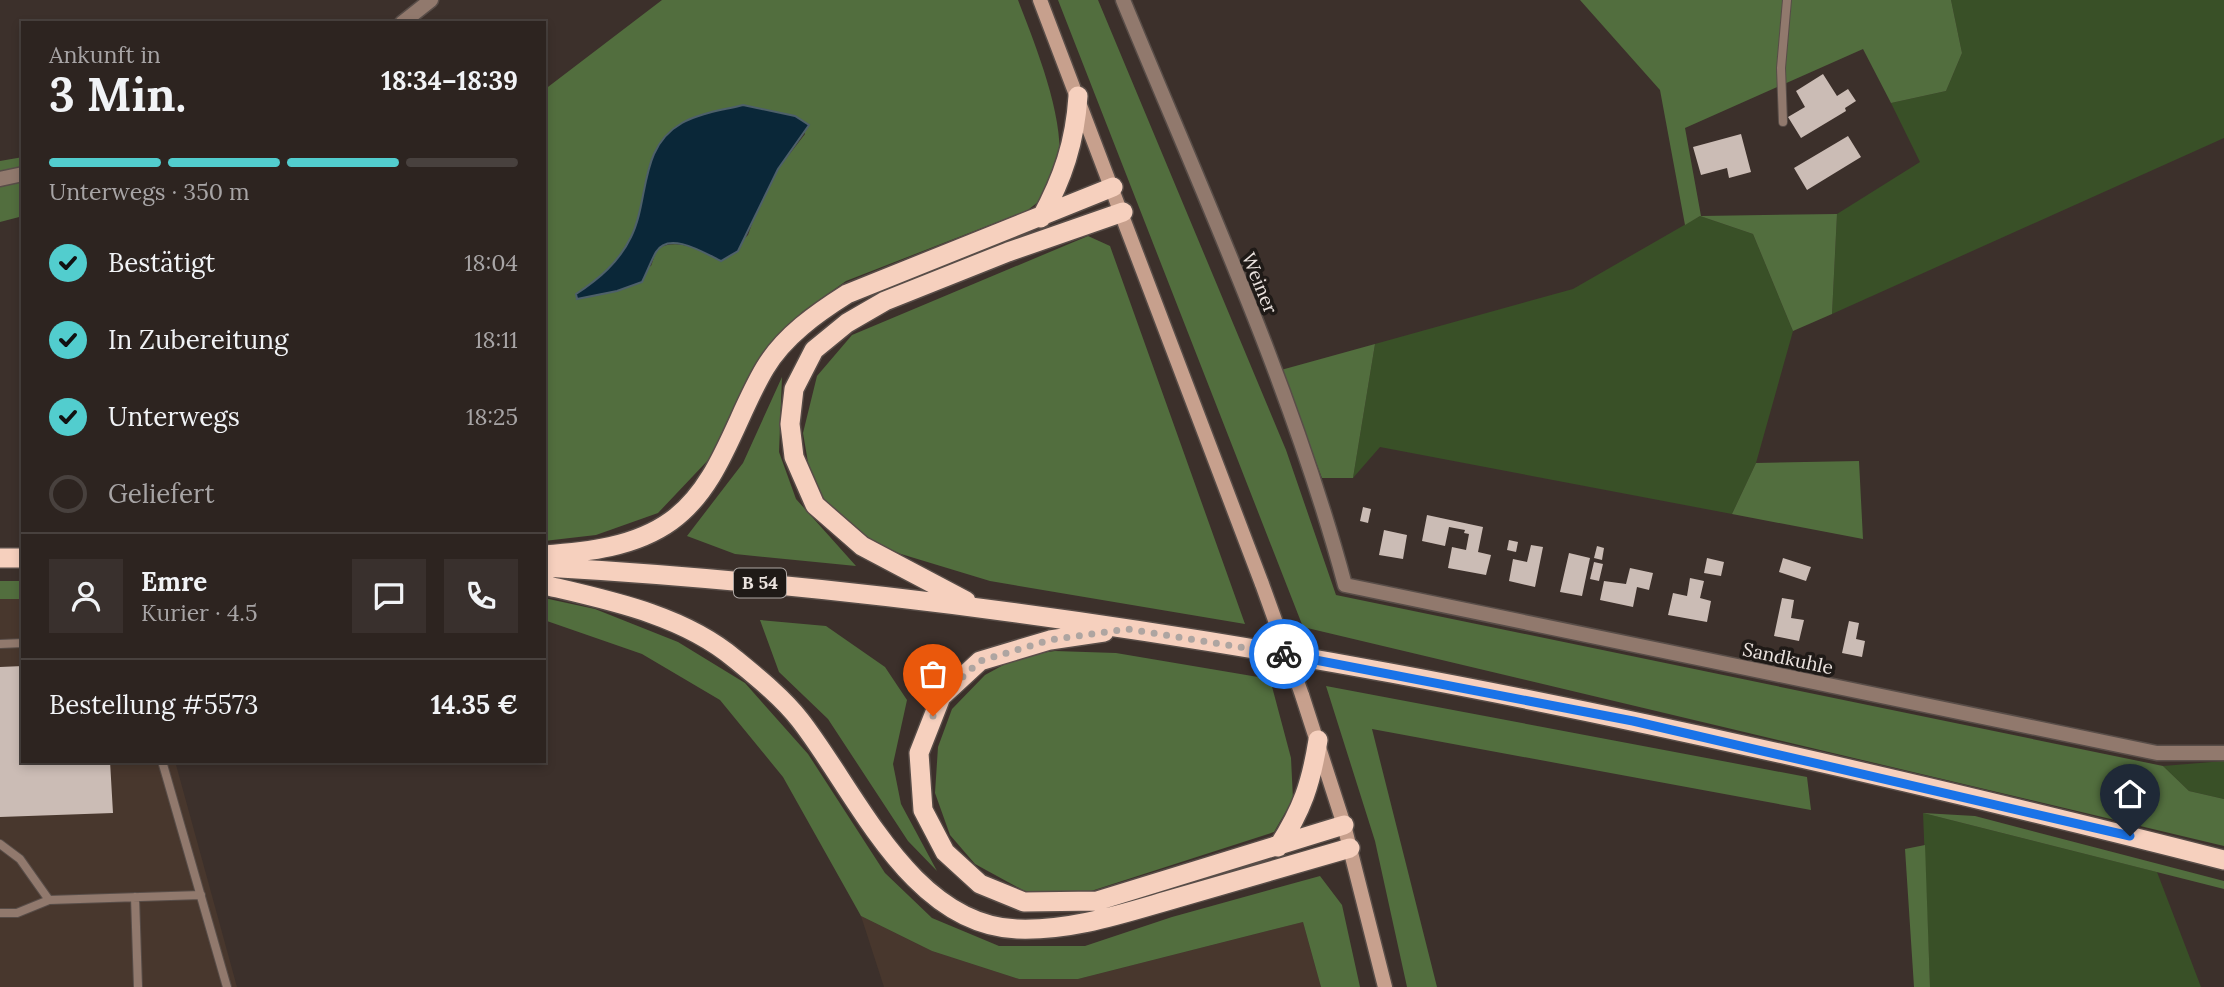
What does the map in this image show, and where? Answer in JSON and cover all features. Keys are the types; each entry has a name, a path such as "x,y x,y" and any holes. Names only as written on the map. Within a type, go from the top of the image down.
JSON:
{"highway":[{"path":"1041,218 1058,187 1070,155 1076,130 1078,96"},
{"path":"546,555 609,548 671,521 697,496 730,441 766,366 808,319 847,294 1113,187"},
{"path":"976,607 862,546 815,505 793,457 790,424 794,388 814,350 847,323 885,301 1008,252 1123,212"},
{"path":"0,558 21,558"},
{"name":"B 54","path":"546,567 748,582 976,607 1352,665 1620,718 2083,824 2224,860"},
{"path":"546,584 618,601 670,620 733,656 799,718 900,864 935,898 973,918 1015,929 1079,926 1350,848"},
{"path":"1127,629 1050,640 980,661 941,697 919,753 923,810 945,852 980,884 1024,902 1097,901 1344,825"},
{"path":"1278,847 1300,813 1312,777 1318,740"}],"main road":[{"path":"1040,0 1123,212 1318,740 1344,825 1385,987"}],"street":[{"path":"405,21 431,0"},
{"name":"Weiner","path":"1123,0 1239,280 1307,458 1345,585"},
{"path":"0,179 21,174"},
{"name":"Sandkuhle","path":"1345,585 2157,753 2224,753"}],"lane":[{"path":"1783,122 1781,68 1787,0"},
{"path":"0,644 21,643"},
{"path":"163,763 227,987"},
{"path":"0,844 20,859 49,900"},
{"path":"0,913 17,912 49,900 201,895"},
{"path":"135,897 138,987"}],"shaded area":[{"path":"0,599 21,599 21,763 176,763 237,987 0,987"},
{"path":"861,916 932,951 1019,979 1078,979 1303,922 1321,987 884,987"}],"green space":[{"path":"662,0 1018,0 1043,67 1057,121 1060,146 1058,169 1050,191 1028,210 846,281 802,312 747,390 711,457 658,513 596,535 546,541 546,88","holes":["743,105 795,116 805,134 778,169 759,204 748,235 721,261 689,247 673,244 657,249 651,266 576,294 621,255 637,222 647,175 658,146 668,133 682,123"]},
{"path":"1058,0 1098,0 1286,450 1336,595 2163,766 2189,791 2224,799 2224,846 1303,627"},
{"path":"1580,0 1951,0 1962,53 1946,91 1891,103 1863,49 1685,128 1701,216 1837,214 1832,314 1793,331 1753,234 1700,216 1685,225 1660,90"},
{"path":"1951,0 2224,0 2224,138 1832,314 1837,214 1920,162 1891,103 1946,91 1962,53"},
{"path":"21,157 21,217 0,222 0,161"},
{"path":"1700,216 1753,234 1793,331 1756,463 1732,514 1380,447 1353,478 1375,344 1573,289"},
{"path":"1088,236 1110,246 1245,624 990,581 901,554 867,539 813,492 803,433 817,376 852,335"},
{"path":"1375,344 1353,478 1322,478 1281,370"},
{"path":"782,377 779,452 796,499 856,566 735,554 687,536 743,463"},
{"path":"1859,461 1863,539 1732,514 1756,463"},
{"path":"0,581 21,581 21,599 0,599"},
{"path":"546,598 595,609 678,642 745,683 808,754 885,873 932,918 999,946 1085,946 1172,917 1320,876 1342,905 1360,987 1321,987 1303,922 1078,979 1019,979 932,951 861,916 783,777 720,700 642,654 546,621"},
{"path":"760,620 826,626 885,667 907,700 893,764 901,804 937,871 908,841 828,719 779,672"},
{"path":"1055,651 1116,653 1270,679 1291,758 1293,799 1274,832 1088,892 1030,894 975,864 950,835 935,793 938,747 952,709 985,675 1020,656"},
{"path":"1326,686 1807,777 1811,810 1372,729 1437,987 1407,987 1375,841"},
{"path":"2224,761 2224,799 2189,791 2163,766"},
{"path":"1923,813 2157,872 2201,987 1930,987"},
{"path":"1923,813 1975,816 2224,881 2224,889"},
{"path":"1925,845 1930,987 1914,987 1905,849"}],"water":[{"path":"743,105 795,116 809,125 778,169 738,251 721,261 697,249 670,243 656,252 642,282 617,291 577,299 576,294 608,269 631,237 652,160 658,146 668,134 682,123 696,117"}],"building":[{"path":"1823,74 1837,96 1848,89 1856,101 1845,108 1846,111 1801,138 1788,117 1805,107 1796,91"},
{"path":"1741,134 1751,172 1729,178 1727,168 1701,175 1693,147"},
{"path":"1848,136 1861,157 1807,190 1794,168"},
{"path":"1363,507 1371,509 1368,523 1360,521"},
{"path":"1427,515 1483,527 1478,552 1491,555 1486,575 1448,568 1452,547 1466,550 1469,534 1464,533 1465,530 1449,527 1445,546 1422,541"},
{"path":"1384,530 1407,535 1403,559 1379,555"},
{"path":"1509,540 1518,542 1516,552 1507,550"},
{"path":"1531,545 1543,547 1535,587 1509,581 1513,559 1527,562"},
{"path":"1597,546 1604,548 1602,560 1594,558"},
{"path":"1569,553 1590,558 1582,596 1560,592"},
{"path":"1707,558 1724,562 1721,576 1704,573"},
{"path":"1783,558 1811,567 1806,581 1779,572"},
{"path":"1594,562 1603,564 1599,581 1590,579"},
{"path":"1630,568 1653,573 1649,590 1637,587 1633,607 1600,600 1604,581 1626,584"},
{"path":"1690,578 1704,581 1700,598 1711,601 1707,622 1668,615 1673,593 1687,596"},
{"path":"1782,598 1794,600 1791,618 1804,620 1799,641 1774,636"},
{"path":"1849,621 1859,623 1856,639 1865,641 1862,657 1842,653"},
{"path":"21,666 21,763 110,763 113,813 0,817 0,667"}],"way so far":[{"path":"933,716 941,697 980,661 1050,640 1127,629 1284,654"}],"route":[{"path":"1284,654 1633,721 2130,836"}]}
